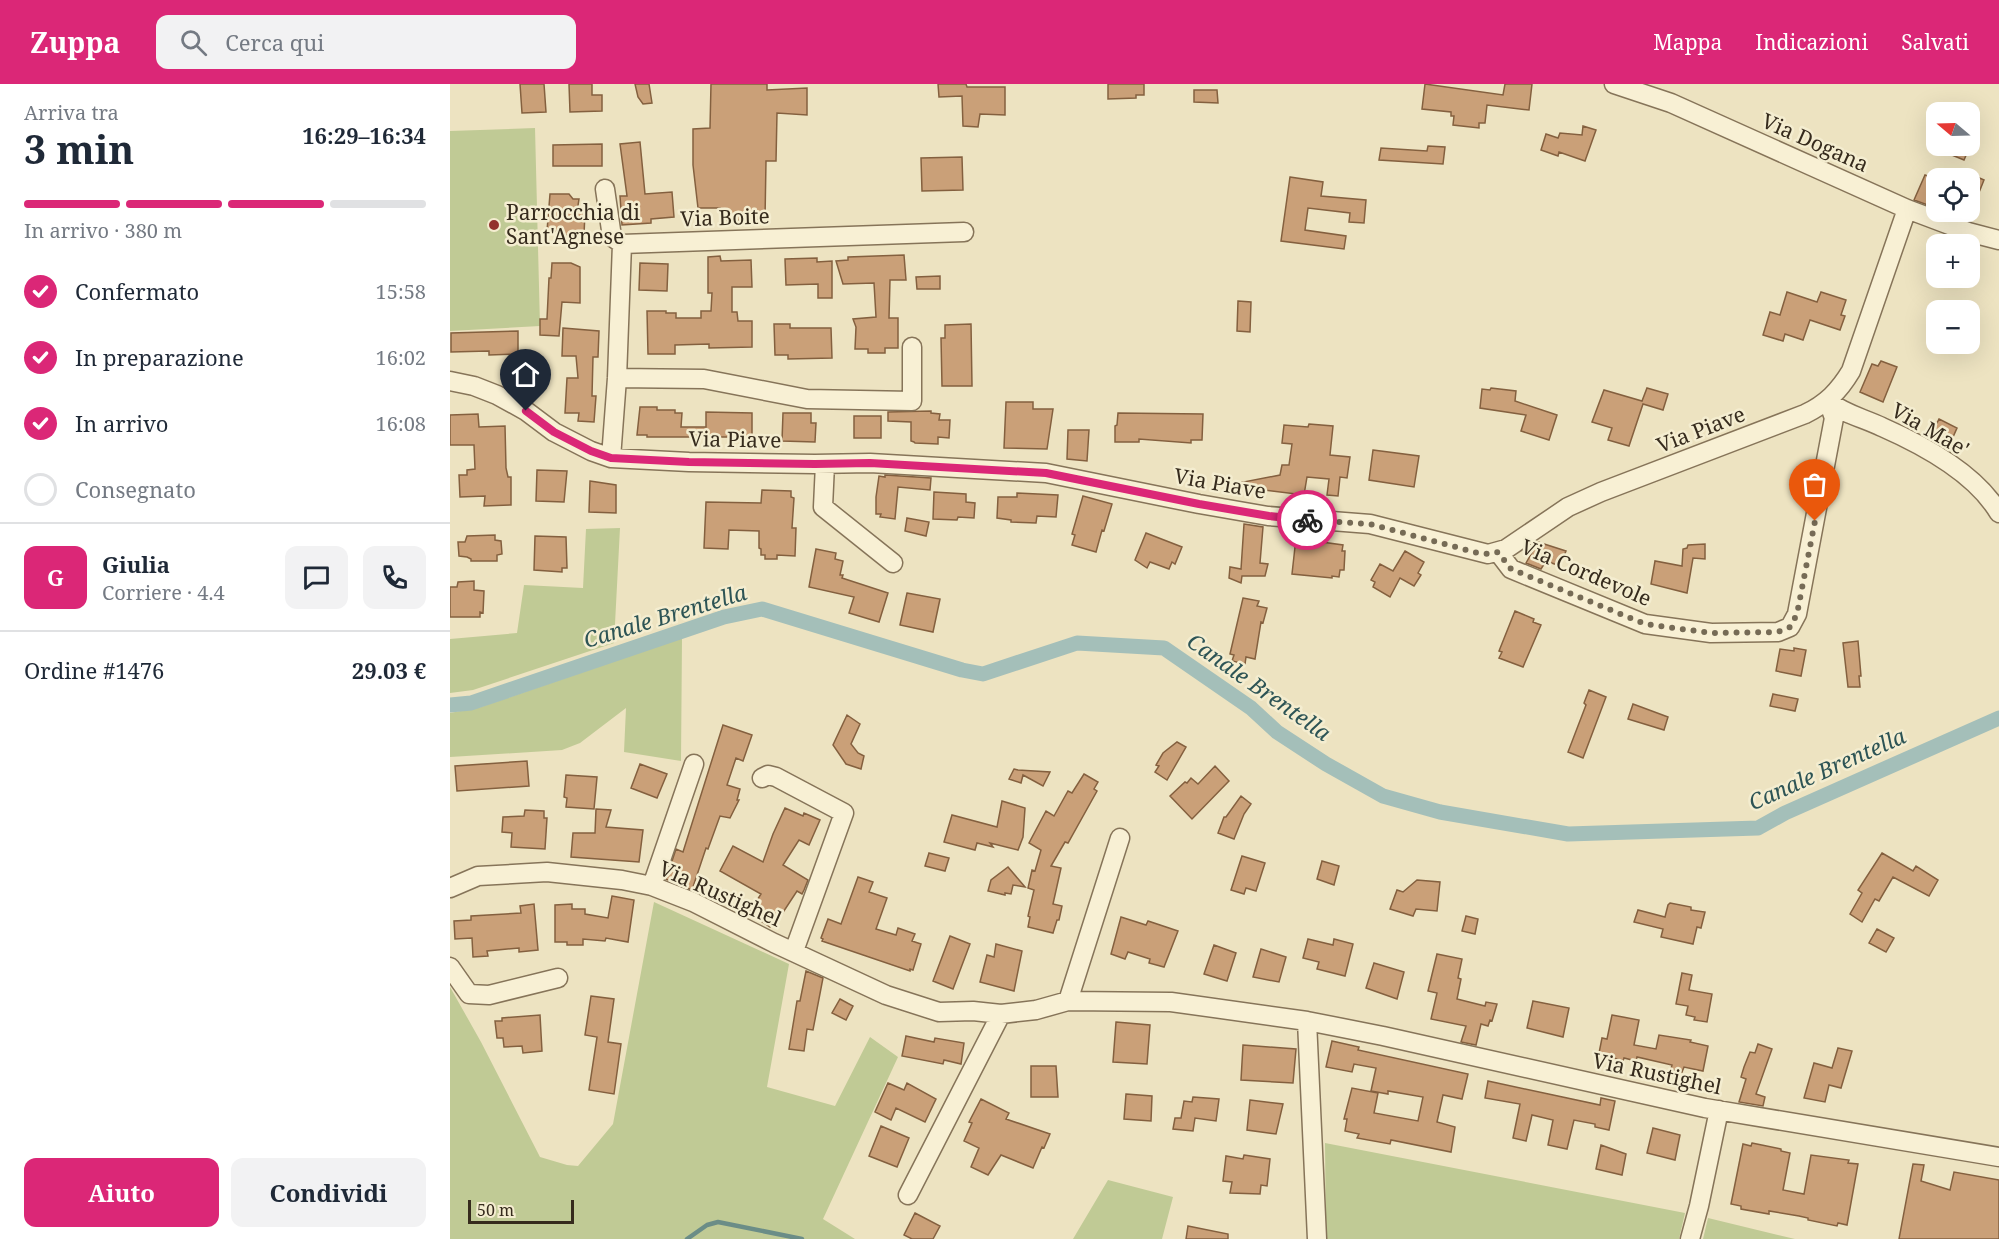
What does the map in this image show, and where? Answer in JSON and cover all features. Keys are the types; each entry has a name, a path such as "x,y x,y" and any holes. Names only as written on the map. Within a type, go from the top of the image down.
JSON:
{"street":[{"name":"Via Dogana","path":"1614,84 1671,103 1907,209 1968,232 1999,240"},
{"path":"605,189 612,237 622,244 617,378 611,458"},
{"name":"Via Piave","path":"450,381 474,386 497,395 526,411 554,432 591,451 611,458 689,462 894,464 1046,473 1269,516 1370,524 1488,554 1498,552 1568,507 1805,414 1828,401 1842,386 1851,371 1907,209"},
{"name":"Via Boite","path":"622,244 964,232"},
{"path":"617,378 704,379 807,399 912,401 912,347"},
{"name":"Via Mae'","path":"1828,401 1839,410 1882,427 1944,459 1990,498 1999,513"},
{"name":"Via Cordevole","path":"1498,552 1511,569 1645,624 1711,633 1778,632 1790,627 1797,614 1829,451 1834,418 1828,401"},
{"path":"825,464 822,507 893,563"},
{"path":"652,886 694,764"},
{"name":"Via Rustighel","path":"762,778 768,775 776,777 844,813 794,951"},
{"path":"1068,1001 1120,838"},
{"name":"Via Rustighel","path":"450,888 478,876 547,872 622,880 652,886 693,902 886,996 939,1012 973,1011 1001,1014 1036,1010 1068,1001 1162,1001 1307,1021 1719,1110 1999,1156"},
{"path":"450,967 469,994 489,994 558,978"},
{"path":"908,1195 1001,1014"},
{"path":"1307,1021 1317,1239"},
{"path":"1690,1239 1719,1110"}],"green space":[{"name":"Parrocchia di Sant'Agnese","path":"535,128 540,326 450,331 450,131"},
{"path":"620,528 614,643 473,690 450,693 450,639 517,633 524,585 583,588 586,529"},
{"path":"682,638 681,761 624,752 626,708 580,743 562,750 450,757 450,713 481,707"},
{"path":"654,902 789,964 767,1087 835,1106 870,1037 898,1057 823,1219 855,1239 450,1239 450,987 540,1157 578,1166 613,1124"},
{"path":"1325,1143 1685,1213 1679,1239 1326,1239"},
{"path":"1108,1180 1173,1197 1162,1239 1073,1239"},
{"path":"1708,1218 1795,1239 1703,1239"}],"building":[{"path":"520,84 544,84 546,112 522,113"},
{"path":"569,84 592,84 592,95 602,95 602,111 570,112"},
{"path":"635,84 649,84 652,103 643,104 638,97"},
{"path":"711,84 767,84 767,90 807,88 807,115 777,113 776,161 766,161 765,219 720,221 720,208 698,208 693,165 693,129 710,128"},
{"path":"938,84 1005,87 1005,115 980,114 978,127 963,126 962,96 939,97"},
{"path":"1108,84 1144,84 1144,95 1136,95 1136,98 1108,99"},
{"path":"1425,84 1503,95 1505,84 1532,84 1529,110 1487,105 1485,123 1479,123 1479,128 1453,125 1454,116 1451,116 1451,112 1422,109"},
{"path":"1194,90 1217,90 1218,103 1194,102"},
{"path":"1583,126 1596,130 1585,161 1559,152 1558,156 1541,150 1546,134 1558,138 1560,133 1582,135"},
{"path":"640,142 645,194 672,192 674,217 651,219 651,223 622,225 620,196 627,196 620,144"},
{"path":"602,144 602,166 553,166 553,145"},
{"path":"1428,146 1445,147 1443,164 1379,160 1381,148 1427,151"},
{"path":"1954,156 1966,156 1964,160"},
{"path":"962,157 963,190 922,191 921,158"},
{"path":"1925,175 1926,175 1926,204 1914,200"},
{"path":"1290,177 1323,182 1321,196 1366,200 1364,223 1349,222 1350,213 1308,208 1305,230 1346,236 1344,249 1281,241"},
{"path":"1980,178 1984,180 1980,190"},
{"path":"550,194 569,194 573,199 579,199 577,212 585,212 584,235 563,235 563,231 547,231"},
{"path":"904,255 906,280 890,280 889,318 898,318 898,348 885,348 885,353 868,353 868,349 855,349 856,327 853,319 876,317 874,283 843,284 836,261 848,260 848,257"},
{"path":"720,256 721,261 751,260 752,287 732,287 732,312 737,312 738,321 752,321 752,347 709,348 709,344 675,345 675,354 648,354 647,311 676,313 676,318 701,318 701,311 711,311 712,293 708,293 708,257"},
{"path":"817,258 817,262 832,261 832,298 818,298 818,284 786,285 785,259"},
{"path":"552,263 571,263 580,267 580,303 562,302 559,336 540,335 540,319 547,319"},
{"path":"640,263 668,264 667,291 639,290"},
{"path":"940,276 940,289 917,289 916,277"},
{"path":"1787,292 1817,302 1821,292 1846,300 1841,315 1845,316 1840,330 1810,320 1803,340 1785,334 1783,341 1763,335 1770,312 1780,315"},
{"path":"1238,301 1251,302 1250,332 1237,331"},
{"path":"774,324 790,324 790,328 831,328 832,358 788,359 788,355 775,355"},
{"path":"971,324 972,386 942,386 941,338 945,338 945,325"},
{"path":"563,328 599,331 598,357 593,357 592,396 596,396 594,422 578,421 579,413 565,413 567,378 578,378 576,356 562,356"},
{"path":"518,331 518,354 489,355 489,351 451,352 451,333"},
{"path":"1881,361 1897,367 1883,402 1860,392 1872,364 1878,366"},
{"path":"1491,388 1516,391 1515,401 1557,415 1549,440 1521,431 1526,415 1480,408 1482,389 1490,390"},
{"path":"1647,388 1668,394 1663,410 1643,404 1629,446 1608,440 1612,428 1592,422 1604,390 1642,401"},
{"path":"1006,402 1033,402 1033,409 1053,409 1047,449 1004,448"},
{"path":"640,407 657,407 657,410 675,410 675,413 682,413 681,427 706,427 706,412 752,413 752,437 647,437 647,435 637,435"},
{"path":"931,411 931,413 940,414 939,420 950,420 949,438 938,437 938,444 911,441 911,422 888,421 888,412"},
{"path":"783,413 811,413 811,423 816,423 815,442 782,441"},
{"path":"1118,413 1203,414 1202,440 1191,440 1191,443 1139,439 1139,442 1115,442"},
{"path":"478,414 479,427 505,426 506,468 508,477 511,477 511,505 484,506 485,496 460,497 459,475 467,475 467,470 475,469 474,445 450,445 450,415"},
{"path":"854,416 881,416 881,438 854,438"},
{"path":"1939,419 1957,428 1949,446 1925,436 1932,421 1937,423"},
{"path":"1309,424 1333,426 1330,455 1350,457 1347,478 1340,477 1338,496 1327,495 1329,479 1307,477 1304,495 1233,486 1233,484 1280,475 1282,465 1289,465 1292,444 1282,443 1284,425 1308,427"},
{"path":"1068,430 1089,430 1087,461 1067,459"},
{"path":"1373,450 1419,456 1414,487 1369,480"},
{"path":"537,470 567,471 564,502 536,501"},
{"path":"885,475 931,478 930,490 898,487 895,519 880,517 881,514 876,514 876,497 879,476 885,477"},
{"path":"590,481 616,485 616,513 589,512"},
{"path":"762,490 791,491 791,497 794,498 792,528 796,528 795,556 777,555 777,559 765,559 765,555 761,555 759,548 759,531 729,530 728,549 704,548 706,502 761,503"},
{"path":"934,492 966,494 966,502 975,503 974,518 933,519"},
{"path":"1017,493 1058,495 1056,517 1037,516 1036,523 1011,522 1011,520 997,518 998,497 1017,497"},
{"path":"1083,496 1112,504 1096,552 1072,545 1075,535 1072,534"},
{"path":"907,518 929,522 926,536 905,531"},
{"path":"1244,524 1263,527 1260,563 1268,564 1265,576 1242,576 1241,583 1229,578 1230,567 1241,569"},
{"path":"1146,533 1182,547 1175,564 1172,562 1169,569 1150,562 1147,568 1135,560"},
{"path":"495,535 495,540 501,541 502,554 497,555 497,561 471,561 467,557 459,556 458,542 465,542 467,536"},
{"path":"535,536 566,537 567,568 562,568 562,572 534,570"},
{"path":"1307,540 1343,545 1344,570 1340,570 1339,577 1292,574 1295,547 1298,541 1307,542"},
{"path":"1538,542 1566,551 1560,566 1546,561 1541,569 1526,563"},
{"path":"1705,544 1705,559 1693,558 1687,593 1651,584 1655,561 1682,566 1683,549 1688,545"},
{"path":"816,549 836,553 835,559 843,561 840,575 843,575 842,578 888,593 879,622 849,613 854,597 809,587"},
{"path":"1405,551 1424,562 1418,573 1421,575 1414,586 1400,578 1390,597 1373,587 1375,582 1371,580 1380,564 1393,571"},
{"path":"474,581 474,590 484,591 483,613 480,612 480,617 450,617 450,587 457,587 458,582"},
{"path":"907,593 940,599 933,632 900,625"},
{"path":"1243,598 1259,601 1257,606 1267,608 1263,623 1261,622 1255,659 1246,657 1245,664 1232,661 1234,655 1230,654"},
{"path":"1515,611 1534,619 1533,622 1541,625 1523,667 1499,658 1502,652 1499,651"},
{"path":"1858,641 1860,687 1848,687 1843,643"},
{"path":"1794,648 1806,650 1801,676 1776,671 1780,649 1794,651"},
{"path":"1589,690 1606,697 1583,758 1568,752 1586,705 1584,703"},
{"path":"1773,694 1798,699 1795,711 1770,706"},
{"path":"1633,704 1668,717 1664,730 1628,719"},
{"path":"847,715 860,724 851,744 858,753 864,756 861,769 846,764 833,745"},
{"path":"723,725 752,735 743,761 736,758 727,785 740,789 737,800 739,800 730,818 720,816 692,890 666,879 676,849 683,852"},
{"path":"1177,742 1186,747 1167,780 1155,772 1159,766 1156,765 1163,753"},
{"path":"527,761 529,786 457,791 455,766"},
{"path":"640,764 667,774 657,798 631,788"},
{"path":"1215,766 1229,781 1192,819 1170,796 1191,778 1198,784"},
{"path":"1014,769 1050,772 1043,786 1023,775 1021,783 1009,779"},
{"path":"1084,774 1098,782 1094,789 1097,791 1068,843 1065,842 1051,866 1061,868 1053,904 1062,906 1059,920 1057,920 1053,933 1028,927 1034,890 1028,888 1032,870 1035,871 1041,850 1029,843 1046,811 1054,816 1068,791 1072,793"},
{"path":"566,775 597,777 594,809 566,807 567,798 564,797"},
{"path":"1241,796 1251,804 1244,814 1234,839 1218,833 1224,817"},
{"path":"1002,801 1025,808 1023,837 1018,850 990,843 993,847 977,843 975,850 944,842 952,815 997,827"},
{"path":"785,808 820,820 809,845 799,840 783,865 808,880 804,890 802,894 797,891 780,917 778,916 770,927 749,913 761,894 720,871 733,846 763,862"},
{"path":"596,809 611,810 606,827 643,830 639,862 571,857 573,833 595,833"},
{"path":"525,810 544,811 544,818 547,818 545,849 511,847 512,833 502,832 503,817 524,816"},
{"path":"929,853 949,858 945,871 925,866"},
{"path":"1882,853 1913,871 1916,866 1938,880 1929,896 1893,877 1879,901 1875,899 1862,922 1850,914 1862,893 1858,890"},
{"path":"1242,856 1265,863 1256,891 1246,888 1244,894 1231,890"},
{"path":"1322,861 1339,866 1334,885 1317,879"},
{"path":"1008,867 1025,887 1013,885 1011,894 1005,893 1005,895 988,891 991,880"},
{"path":"858,877 873,882 869,892 887,898 876,929 896,935 898,928 915,934 912,941 921,944 913,970 910,969 910,971 822,941 828,919 841,924"},
{"path":"1417,880 1440,882 1437,911 1416,909 1413,916 1390,909 1397,890 1403,892"},
{"path":"612,896 634,900 628,942 606,938 605,941 583,939 583,945 555,942 555,905 572,904 572,909 585,909 585,914 608,918"},
{"path":"1670,903 1705,912 1701,928 1697,927 1693,944 1661,937 1663,929 1634,922 1638,910 1665,917"},
{"path":"534,904 538,950 519,952 519,948 487,951 488,956 473,957 472,938 455,939 454,921 471,920 471,916 521,913 520,906"},
{"path":"1466,916 1478,919 1475,934 1462,931"},
{"path":"1121,917 1146,925 1148,921 1178,931 1164,967 1149,963 1150,959 1128,952 1125,959 1111,954"},
{"path":"1877,929 1894,938 1886,952 1869,943"},
{"path":"950,936 970,944 953,989 933,981"},
{"path":"1308,939 1333,945 1334,939 1353,944 1345,976 1317,969 1319,962 1303,958"},
{"path":"996,944 1022,951 1014,991 980,982 987,955 994,957"},
{"path":"1214,945 1236,953 1227,981 1204,974"},
{"path":"1261,949 1286,957 1279,982 1253,977"},
{"path":"1437,954 1462,959 1457,999 1485,1006 1486,1002 1497,1004 1492,1021 1490,1020 1488,1026 1481,1024 1476,1045 1461,1042 1466,1026 1431,1019 1437,993 1428,991"},
{"path":"1374,963 1404,972 1397,999 1366,988"},
{"path":"806,971 823,978 813,1030 807,1029 804,1051 789,1049 797,1001 800,1001"},
{"path":"1682,973 1692,975 1689,990 1712,994 1707,1022 1694,1020 1695,1017 1686,1015 1688,1006 1676,1004"},
{"path":"591,996 614,999 608,1042 621,1044 614,1094 589,1090 597,1037 585,1035"},
{"path":"840,999 853,1006 846,1020 832,1013"},
{"path":"1533,1001 1569,1008 1563,1037 1527,1028"},
{"path":"540,1015 542,1051 523,1053 522,1046 504,1047 503,1038 497,1038 495,1021 502,1021 502,1018"},
{"path":"1612,1015 1639,1020 1634,1045 1656,1049 1659,1035 1691,1040 1690,1042 1708,1046 1703,1071 1684,1067 1682,1072 1671,1069 1672,1065 1637,1057 1636,1061 1624,1058 1623,1061 1599,1053 1602,1038 1607,1039"},
{"path":"1116,1022 1150,1025 1147,1064 1113,1062"},
{"path":"906,1036 934,1042 935,1038 964,1043 961,1064 944,1060 943,1064 902,1056"},
{"path":"1332,1041 1359,1047 1358,1050 1468,1074 1462,1099 1443,1095 1437,1122 1455,1127 1451,1152 1391,1140 1390,1144 1357,1138 1359,1134 1345,1131 1347,1119 1344,1119 1352,1088 1378,1093 1374,1113 1418,1121 1423,1097 1388,1091 1388,1094 1371,1091 1376,1068 1354,1064 1352,1072 1326,1067"},
{"path":"1758,1044 1772,1049 1756,1094 1765,1097 1763,1106 1739,1102 1746,1079 1741,1077 1744,1067 1750,1052 1755,1053"},
{"path":"1243,1045 1296,1049 1293,1083 1241,1080"},
{"path":"1838,1048 1852,1051 1841,1088 1829,1085 1825,1102 1804,1098 1814,1063 1832,1068"},
{"path":"1031,1066 1056,1066 1058,1097 1031,1097"},
{"path":"1488,1081 1600,1105 1601,1098 1615,1101 1609,1130 1595,1127 1595,1124 1574,1120 1567,1149 1548,1145 1553,1120 1532,1115 1526,1141 1513,1138 1520,1104 1485,1098"},
{"path":"888,1083 904,1090 907,1083 936,1099 925,1122 896,1108 891,1120 875,1112"},
{"path":"1126,1094 1152,1096 1151,1121 1124,1119"},
{"path":"1193,1097 1219,1099 1216,1121 1195,1118 1193,1131 1173,1129 1175,1118 1181,1118 1184,1101 1192,1102"},
{"path":"981,1099 1009,1113 1006,1119 1050,1134 1033,1168 1001,1155 988,1175 971,1167 979,1148 964,1141 972,1123 969,1122"},
{"path":"1250,1100 1283,1104 1276,1134 1247,1130"},
{"path":"881,1126 909,1138 897,1167 869,1156"},
{"path":"1653,1128 1680,1135 1675,1160 1647,1153"},
{"path":"1752,1143 1790,1153 1783,1190 1804,1194 1811,1155 1849,1160 1848,1163 1858,1164 1847,1225 1838,1223 1837,1226 1799,1216 1741,1209 1741,1206 1731,1204 1743,1144 1751,1146"},
{"path":"1601,1145 1626,1154 1622,1175 1596,1169"},
{"path":"1244,1155 1270,1159 1267,1186 1261,1185 1260,1194 1230,1193 1232,1182 1223,1181 1226,1156 1243,1159"},
{"path":"1913,1164 1924,1165 1921,1181 1950,1190 1954,1172 1999,1180 1999,1239 1899,1239"},
{"path":"915,1213 940,1226 933,1239 912,1239 904,1235"},
{"path":"1188,1226 1228,1234 1228,1239 1186,1239"}],"waterway":[{"name":"Canale Brentella","path":"450,705 471,703 724,617 762,609 962,670 983,674 1077,643 1164,648 1251,708 1277,732 1326,764 1383,796 1440,812 1568,834 1758,828 1785,813 1999,718"},
{"path":"687,1239 707,1225 718,1222 802,1239"}],"way so far":[{"path":"1307,520 1370,524 1478,553 1498,552 1511,569 1645,624 1711,633 1778,632 1790,627 1797,614 1815,521"}],"place":[{"name":"Parrocchia di Sant'Agnese","path":"494,225"}],"route":[{"path":"526,411 554,432 591,451 611,458 689,462 870,463 1046,473 1199,504 1307,520"}]}
